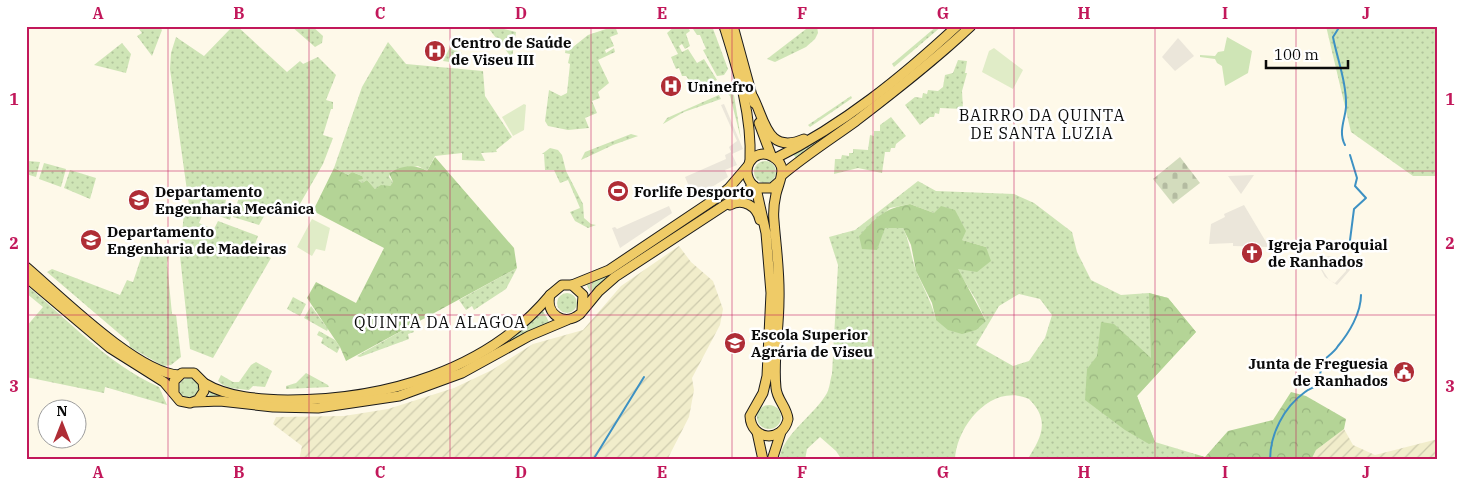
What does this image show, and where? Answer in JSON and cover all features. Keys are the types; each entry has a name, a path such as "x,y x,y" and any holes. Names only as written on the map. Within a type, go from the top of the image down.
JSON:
{"main road":[{"path":"724,26 748,111 751,138 748,179 755,187 766,233 771,281 769,353 765,388 750,416 752,426 757,432 762,460"},
{"path":"733,26 762,134 774,157 780,163 781,178 774,210 780,286 776,387 788,419 781,432 772,460"},
{"path":"26,267 125,349 166,373 179,375 186,372 194,373 204,383 228,394 269,399 330,398 376,392 434,375 475,356 521,327 557,287 572,285 609,270 718,197 729,188 748,164 759,155 774,157 802,146 858,108 910,67 957,26"},
{"path":"26,277 110,348 158,377 180,401 220,401 273,407 318,408 399,396 462,374 529,336 576,317 615,278 705,217 755,187 772,188 805,155 855,121 915,74 971,26"},
{"path":"753,97 768,133 788,144 804,140 826,124 858,108"},
{"path":"705,217 737,202 746,204 756,210 766,233"},
{"path":"572,285 583,295 582,310"},
{"path":"550,295 549,306 552,312 556,316 567,320"},
{"path":"174,393 173,385 179,375"},
{"path":"195,402 203,394 204,383"},
{"path":"756,403 771,399 782,404"},
{"path":"757,432 771,437 781,432"}],"shaded area":[{"path":"1178,38 1194,56 1175,71 1162,57"},
{"path":"724,104 743,149 732,154 737,165 725,170 728,177 694,198 685,177 726,159 725,155 731,152 729,147 737,141 721,105"},
{"path":"1254,175 1241,194 1228,176"},
{"path":"1244,205 1269,247 1233,246 1233,243 1209,244 1211,224 1225,217 1224,214"},
{"path":"669,206 672,213 620,248 612,228 615,227 617,229"},
{"path":"679,246 691,262 713,281 723,309 720,325 692,378 694,390 689,417 667,460 299,460 302,446 273,424 276,417 344,416 388,409 454,388 492,370 533,344 583,330 621,286"},
{"path":"1328,256 1349,260 1350,270 1337,285 1331,281 1335,283 1346,271 1346,263 1323,260 1320,266 1329,279 1325,277 1319,266 1320,261"},
{"path":"1344,429 1353,445 1375,455 1438,439 1438,460 1311,460 1316,450"}],"green space":[{"path":"141,26 159,26 162,30 152,56 137,36 142,33 138,28"},
{"path":"233,26 237,26 287,72 300,61 303,64 318,57 336,75 326,100 333,102 333,109 331,109 323,135 333,138 323,164 297,209 271,204 259,225 233,217 239,197 227,195 225,204 234,207 230,220 189,205 170,69 171,53 176,37 204,56"},
{"path":"291,26 312,26 323,36 322,43 315,47"},
{"path":"492,26 504,26 504,29 516,32 512,58 489,29"},
{"path":"615,26 618,34 610,37 614,46 605,50 606,53 614,48 615,52 598,60 609,83 598,92 600,98 592,101 597,113 585,118 589,128 568,130 548,126 545,121 549,90 561,96 567,93 570,54 565,53 566,46 573,47 588,35"},
{"path":"675,26 687,26 690,31 686,34 690,46 685,49 682,44 679,46 682,52 688,49 697,63 704,59 717,80 695,89 686,76 682,76 679,68 676,69 671,57 678,54 667,33"},
{"path":"691,26 712,26 728,69 724,75 717,76 703,50 706,49 700,35 697,35"},
{"path":"810,26 817,26 818,33 815,39 806,47 775,62 767,59"},
{"path":"937,26 942,26 894,67 892,64"},
{"path":"961,26 965,26 932,56 861,113 796,158 793,154 821,138 930,54"},
{"path":"1326,26 1438,26 1438,176 1413,176 1351,132"},
{"path":"1227,37 1252,51 1248,73 1225,86 1222,66 1215,59 1200,57 1200,55 1215,56 1218,52 1224,51"},
{"path":"388,42 406,64 483,71 485,96 512,137 496,150 497,152 481,153 485,161 462,160 462,153 435,156 427,171 418,166 391,171 389,177 393,182 390,186 375,189 367,180 362,183 357,180 362,176 352,172 348,175 334,168 362,87"},
{"path":"122,43 131,54 126,73 94,65"},
{"path":"450,47 462,53 456,63 443,61"},
{"path":"994,48 1023,70 1013,89 982,72 989,51"},
{"path":"958,60 967,61 965,73 967,73 962,91 963,109 940,108 939,114 935,113 934,117 930,117 920,125 905,105 915,97 922,98 923,93 927,94 928,90 938,91 943,87 945,75 953,73"},
{"path":"730,90 734,95 741,139 730,96 727,93 719,95 721,99 684,112 663,124 667,118"},
{"path":"851,96 852,98 810,127 808,125"},
{"path":"524,104 526,105 524,130 513,136 502,117"},
{"path":"891,117 906,136 896,144 895,148 891,148 890,152 885,152 882,173 858,168 834,174 835,159 841,159 842,155 849,156 849,153 853,153 853,149 868,150 870,135 874,136 874,131 880,131 880,125"},
{"path":"631,134 638,136 581,160 585,152"},
{"path":"550,148 558,150 562,155 566,171 583,204 584,218 591,224 596,225 588,228 575,221 570,212 580,208 568,180 560,183 554,170 545,170 544,154 542,154"},
{"path":"435,157 514,248 517,268 346,361 340,347 307,298 316,282 356,303 384,248 313,211 334,168 348,175 352,172 362,176 363,179 358,180 362,183 367,180 375,189 381,185 390,186 393,182 389,173 398,169 412,166 427,171"},
{"path":"1180,157 1200,183 1173,204 1153,179"},
{"path":"28,161 40,162 36,177 26,174"},
{"path":"765,161 773,164 776,172 773,180 765,183 757,180 754,172 757,164"},
{"path":"44,163 66,169 61,187 39,179"},
{"path":"70,170 96,178 90,199 64,188"},
{"path":"918,181 936,191 1014,194 1034,203 1072,232 1077,252 1091,280 1121,295 1149,293 1168,298 1196,332 1137,396 1155,442 1195,454 1195,460 1027,460 1040,437 1042,422 1036,407 1029,399 1015,395 1002,397 978,410 962,434 955,460 842,460 836,451 820,437 807,449 805,460 779,460 786,441 822,401 828,391 832,374 838,265 829,237 855,230","holes":["910,204 934,213 962,240 986,247 957,269 986,321 936,320 917,273 903,228 884,228 859,236 890,208","1019,294 1040,299 1052,315 1045,338 1029,361 1013,366 976,345 999,306"]},
{"path":"910,204 934,213 941,206 955,210 966,231 962,240 986,247 991,261 977,272 958,269 986,321 976,330 962,334 948,330 936,320 932,303 916,271 911,245 903,228 885,228 877,250 862,249 859,236 876,218 893,208"},
{"path":"187,210 202,216 199,223 208,227 207,232 212,233 218,221 258,236 255,244 271,250 267,256 271,258 213,358 190,349 180,256 184,212"},
{"path":"312,219 330,228 325,251 316,249 312,256 297,247"},
{"path":"688,221 690,223 590,292 586,283 600,278"},
{"path":"145,246 170,253 167,263 172,314 176,315 181,357 171,365 163,366 130,347 129,342 47,272 52,269 120,295 127,280 133,282"},
{"path":"517,268 506,289 474,310 472,306 466,310 459,300"},
{"path":"26,285 105,354 159,387 167,405 105,387 104,393 26,377 26,327 43,307 26,293"},
{"path":"567,293 574,296 577,303 574,310 567,313 560,310 557,303 560,296"},
{"path":"1149,293 1168,298 1196,332 1137,396 1155,442 1149,444 1125,430 1085,400 1087,369 1097,356 1101,322 1114,324 1151,358"},
{"path":"293,297 306,304 300,316 287,309"},
{"path":"311,306 328,329 327,331 304,318"},
{"path":"543,311 549,322 452,374 407,390 322,404 255,402 209,396 210,391 333,402 477,359 508,340"},
{"path":"412,325 414,332 408,334 409,339 360,357 357,356"},
{"path":"319,331 335,340 340,347 337,353 321,343 323,338 317,335"},
{"path":"256,362 272,371 265,387 253,386 249,390 237,389 225,386 218,381 221,375 233,382 239,382 251,365"},
{"path":"306,373 329,387 286,389 286,386 296,383"},
{"path":"189,378 196,381 199,388 196,395 189,398 182,395 179,388 182,381"},
{"path":"1291,392 1306,396 1346,419 1344,429 1316,450 1311,460 1195,460 1195,454 1205,457 1228,431 1273,420"},
{"path":"769,405 778,408 781,417 778,426 769,429 760,426 757,417 760,408"}],"waterway":[{"path":"1340,26 1333,37 1345,89 1346,107 1342,131 1345,145"},
{"path":"1349,248 1354,209 1366,198 1355,186 1357,178 1350,155"},
{"path":"1270,460 1273,441 1280,422 1297,398 1318,384 1321,363 1336,348 1350,329 1357,316 1361,295"},
{"path":"593,460 644,377"}],"place":[{"name":"Centro de Saúde de Viseu III","path":"435,51"},
{"name":"Uninefro","path":"671,86"},
{"name":"Forlife Desporto","path":"618,191"},
{"name":"Departamento Engenharia Mecânica","path":"139,200"},
{"name":"Departamento Engenharia de Madeiras","path":"91,240"},
{"name":"Igreja Paroquial de Ranhados","path":"1252,253"},
{"name":"Escola Superior Agrária de Viseu","path":"735,343"},
{"name":"Junta de Freguesia de Ranhados","path":"1404,372"}],"district":[{"name":"BAIRRO DA QUINTA DE SANTA LUZIA","path":"1042,124"},
{"name":"QUINTA DA ALAGOA","path":"440,322"}]}
